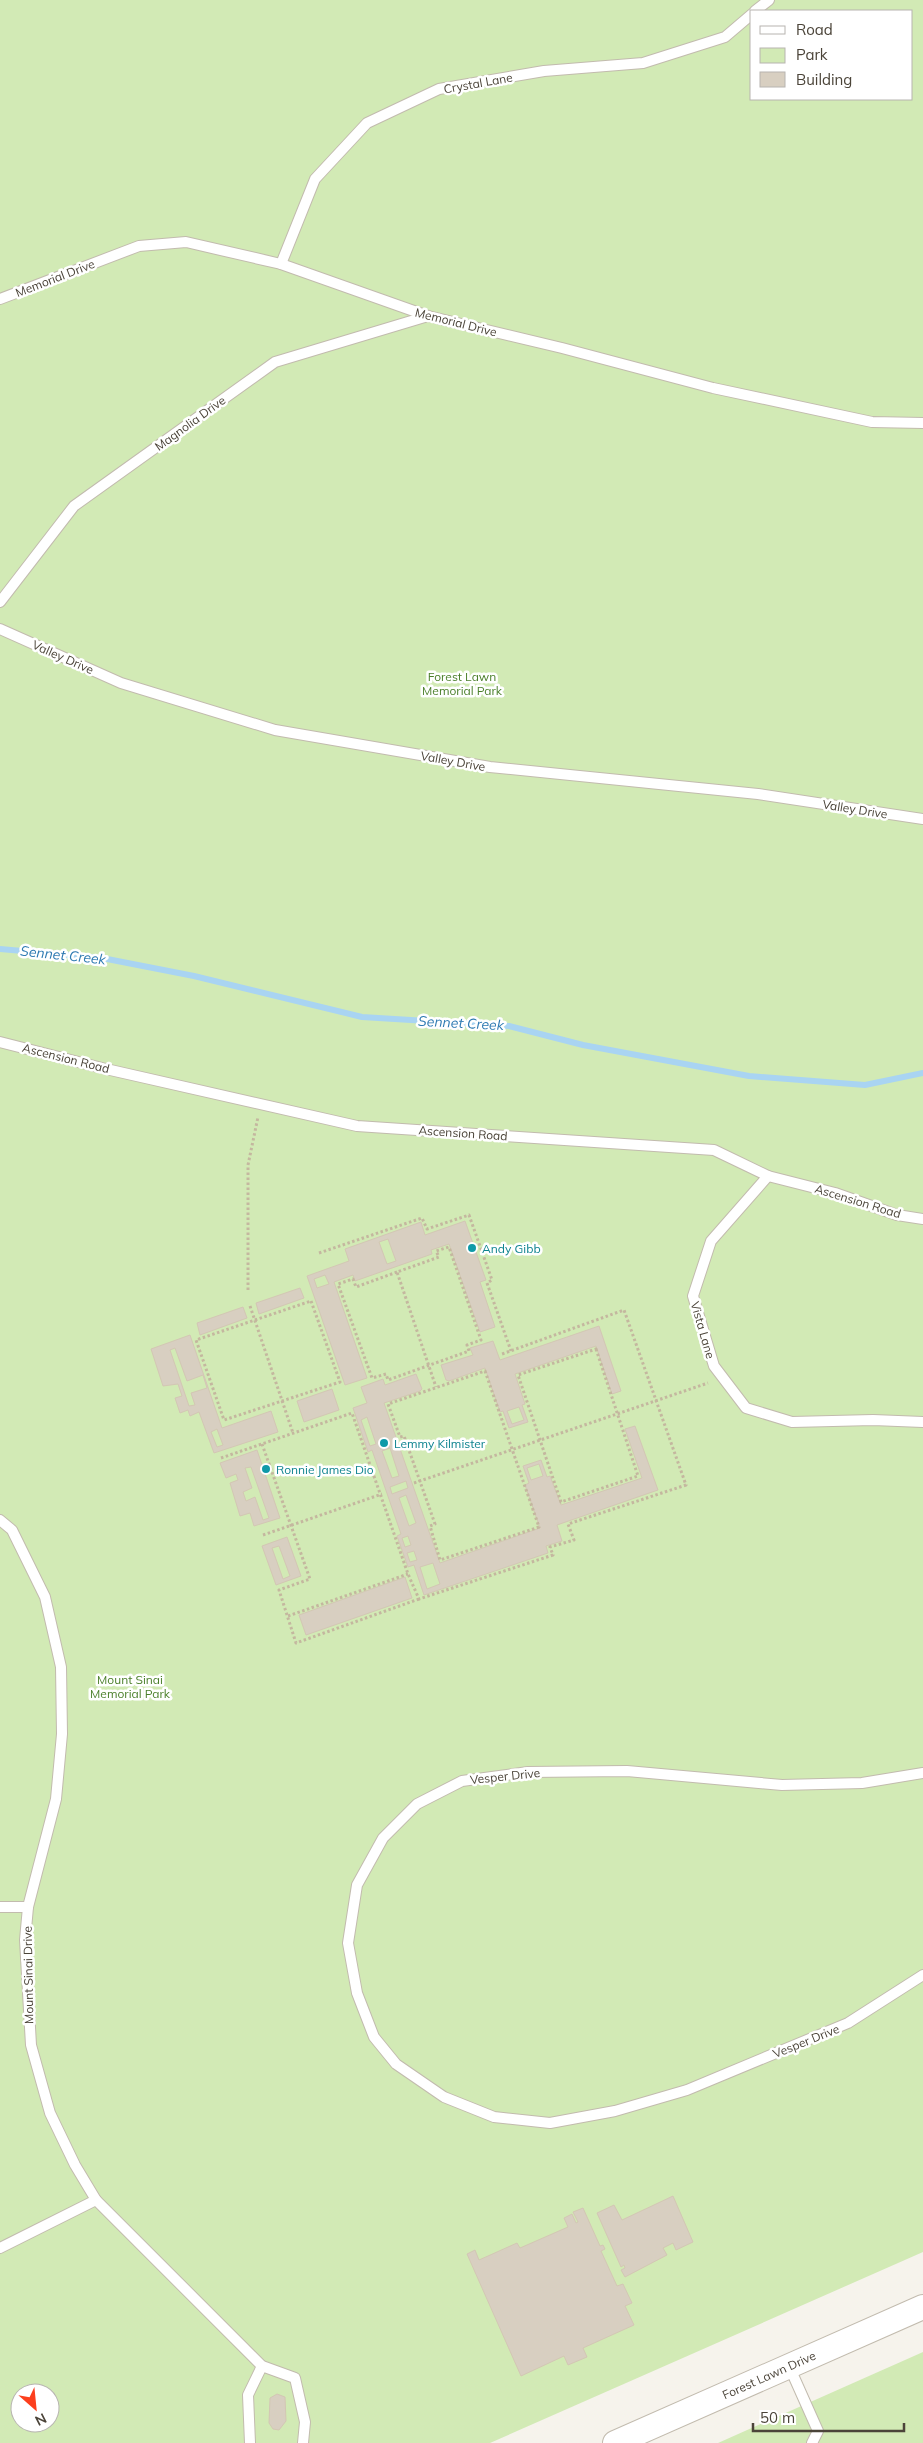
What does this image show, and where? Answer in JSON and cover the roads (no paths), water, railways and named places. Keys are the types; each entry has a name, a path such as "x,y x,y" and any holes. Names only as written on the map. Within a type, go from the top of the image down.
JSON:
{"street":[{"name":"Forest Lawn Drive","path":"615,2443 923,2307"}],"lane":[{"path":"756,10 769,0"},
{"name":"Crystal Lane","path":"281,264 315,179 367,123 439,89 544,71 643,63 725,37 750,16"},
{"name":"Memorial Drive","path":"0,299 139,246 186,242 281,264 428,316 562,348 713,388 872,422 923,423"},
{"name":"Magnolia Drive","path":"0,602 74,506 275,362 428,316"},
{"name":"Valley Drive","path":"0,630 121,683 275,730 490,768 758,794 923,820"},
{"name":"Ascension Road","path":"0,1042 357,1126 714,1150 768,1176 835,1193 898,1215 923,1219"},
{"name":"Vista Lane","path":"768,1176 711,1241 693,1296 714,1366 746,1408 792,1422 873,1420 923,1422"},
{"name":"Mount Sinai Drive","path":"0,1520 12,1530 45,1597 61,1666 62,1734 56,1799 28,1907 25,1940 31,2045 50,2113 75,2165 96,2200 262,2366 295,2378 305,2422 303,2443"},
{"name":"Vesper Drive","path":"923,1773 862,1783 782,1785 627,1771 528,1772 462,1781 417,1804 383,1838 357,1884 348,1943 357,1993 374,2037 396,2064 444,2097 494,2117 550,2124 615,2111 687,2090 848,2023 923,1975"},
{"path":"0,1907 28,1907"},
{"path":"0,2248 96,2200"},
{"path":"250,2443 248,2395 262,2366"},
{"path":"790,2366 818,2431 812,2443"}],"waterway":[{"name":"Sennet Creek","path":"0,949 102,958 194,976 362,1017 509,1026 583,1045 749,1076 865,1085 923,1073"}],"place":[{"name":"Andy Gibb","path":"472,1248"},
{"name":"Lemmy Kilmister","path":"384,1443"},
{"name":"Ronnie James Dio","path":"266,1469"}],"park label":[{"name":"Forest Lawn Memorial Park","path":"462,683"},
{"name":"Mount Sinai Memorial Park","path":"130,1686"}]}
